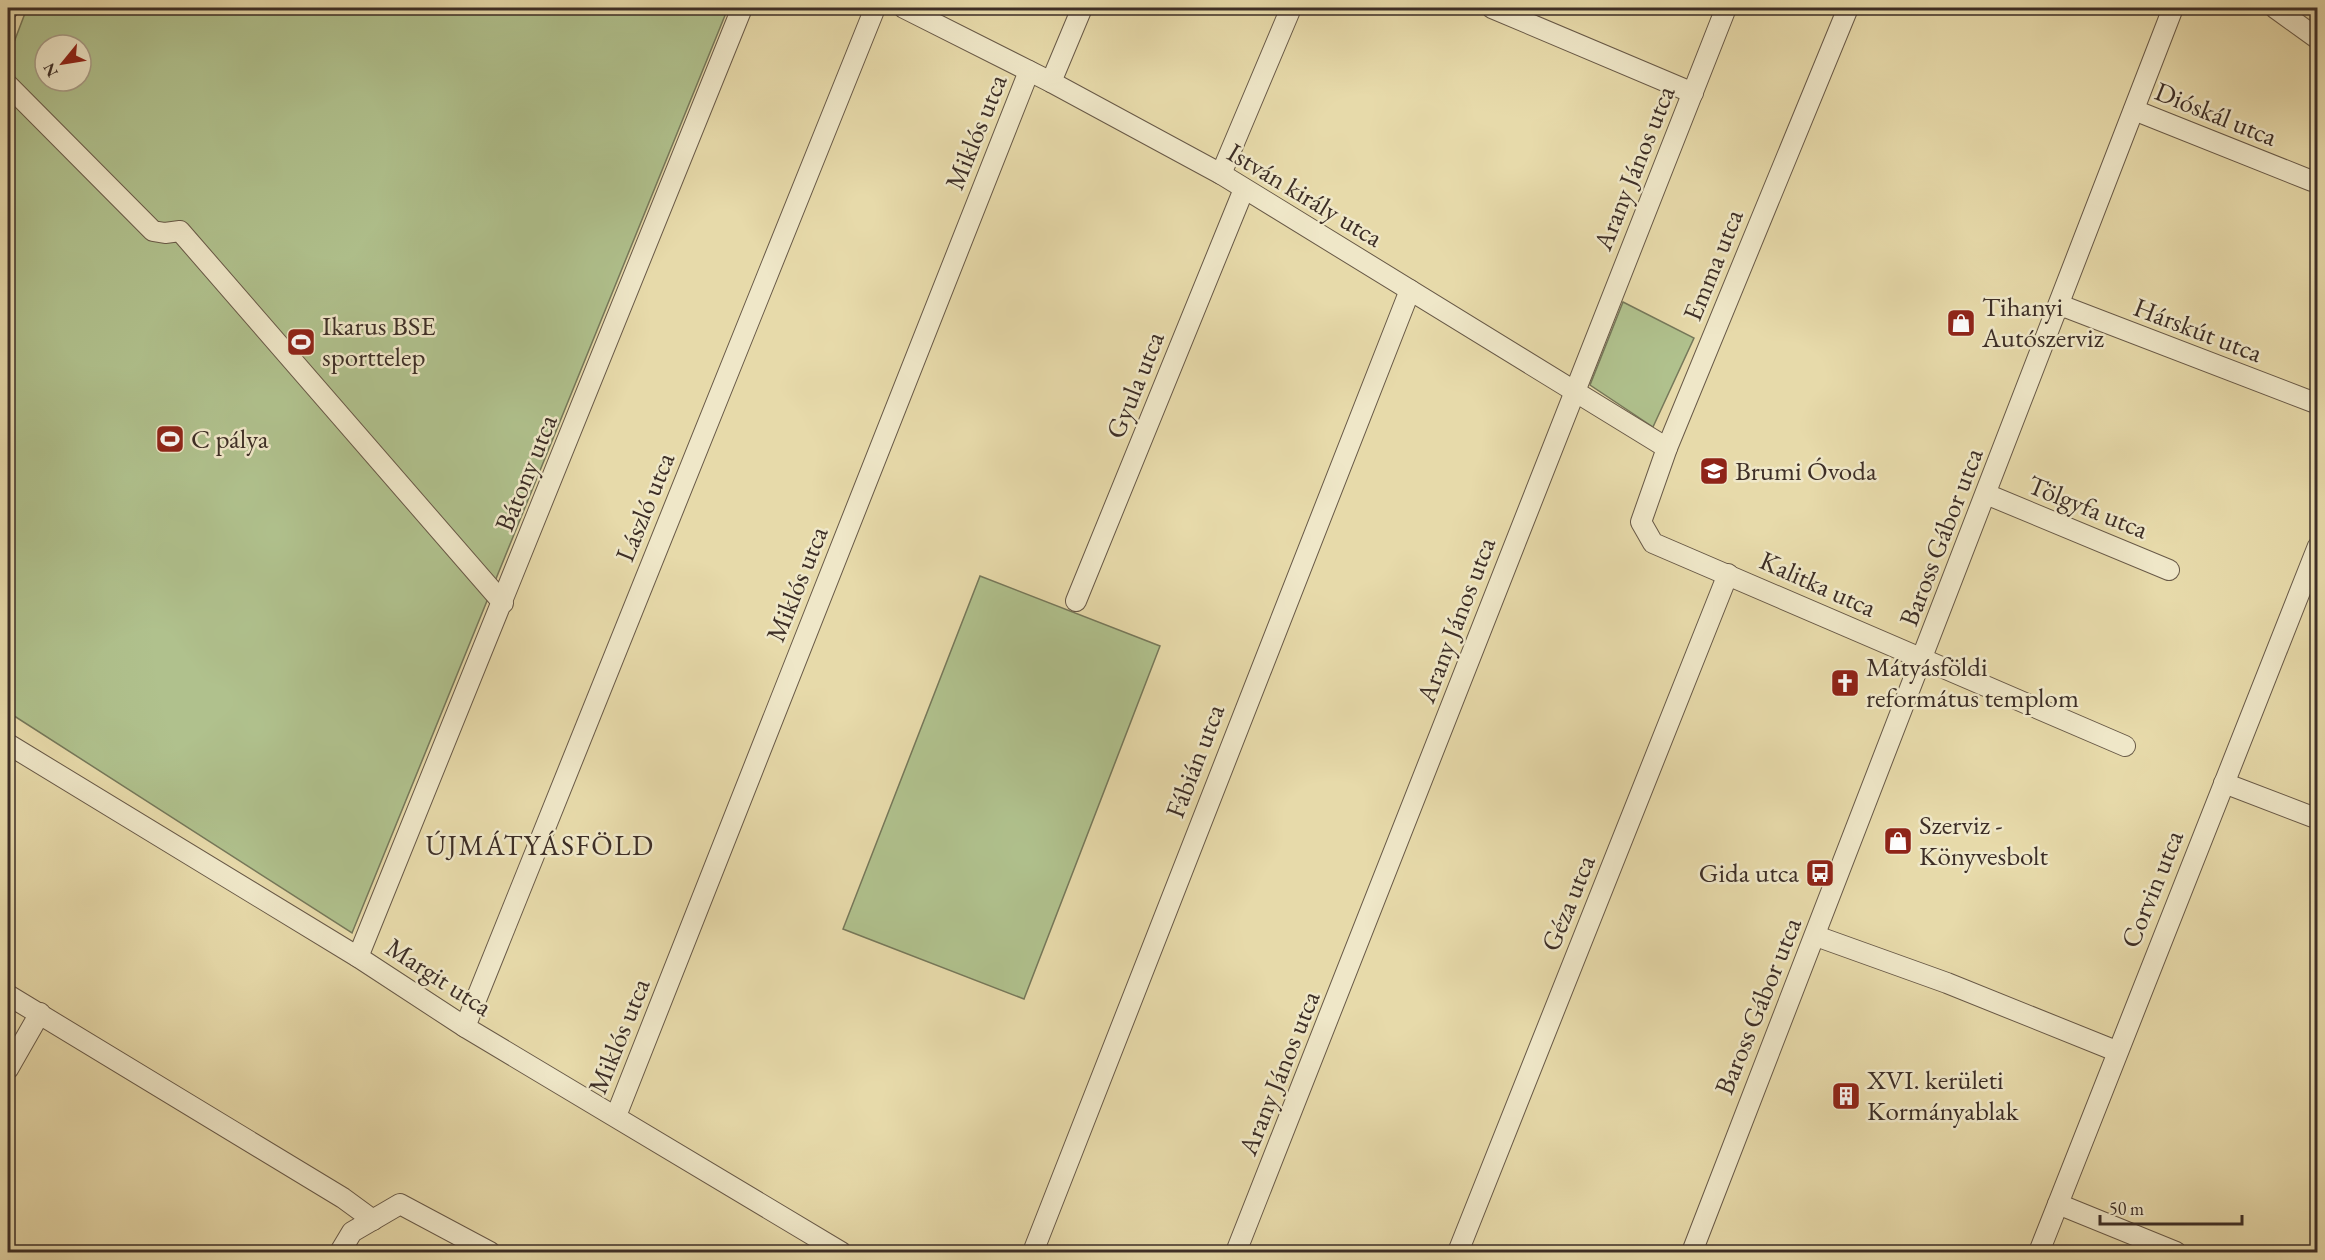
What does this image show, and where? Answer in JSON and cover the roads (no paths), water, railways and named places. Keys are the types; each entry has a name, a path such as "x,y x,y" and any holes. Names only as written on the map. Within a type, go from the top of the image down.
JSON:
{"street":[{"name":"Bátony utca","path":"358,957 742,8"},
{"name":"László utca","path":"465,1027 875,8"},
{"name":"István király utca","path":"904,8 1051,82 1221,174 1667,448"},
{"path":"1051,82 1082,8"},
{"path":"1221,174 1291,8"},
{"path":"1492,8 1693,93"},
{"name":"Arany János utca","path":"1236,1252 1726,8"},
{"name":"Emma utca","path":"1653,543 1641,522 1667,448 1848,8"},
{"name":"Baross Gábor utca","path":"1692,1252 2173,8"},
{"path":"2276,8 2318,39"},
{"name":"Miklós utca","path":"616,1116 1029,71"},
{"path":"8,85 153,231 165,233 180,231 503,603"},
{"name":"Dióskál utca","path":"2134,110 2312,181"},
{"name":"Gyula utca","path":"1076,601 1244,189"},
{"name":"Fábián utca","path":"1033,1252 1410,290"},
{"name":"Hárskút utca","path":"2060,305 2318,404"},
{"name":"Tölgyfa utca","path":"1986,494 2169,570"},
{"name":"Kalitka utca","path":"1653,543 2126,746"},
{"name":"Corvin utca","path":"2039,1252 2116,1051 2318,546"},
{"name":"Géza utca","path":"1458,1252 1728,574"},
{"name":"Margit utca","path":"8,744 358,957 465,1027 616,1116 836,1251"},
{"path":"2224,783 2318,819"},
{"path":"1816,936 1947,983 2116,1051"},
{"path":"8,994 344,1198 373,1220"},
{"path":"8,1069 40,1014"},
{"path":"340,1252 352,1232 400,1204 490,1252"},
{"path":"2058,1204 2176,1252"}],"tram line":[{"path":"2312,8 2318,11"}],"place":[{"name":"Tihanyi Autószerviz","path":"1961,323"},
{"name":"Ikarus BSE sporttelep","path":"301,342"},
{"name":"C pálya","path":"170,439"},
{"name":"Brumi Óvoda","path":"1714,471"},
{"name":"Mátyásföldi református templom","path":"1845,683"},
{"name":"Szerviz - Könyvesbolt","path":"1898,841"},
{"name":"Gida utca","path":"1820,873"},
{"name":"XVI. kerületi Kormányablak","path":"1846,1096"}],"district":[{"name":"ÚJMÁTYÁSFÖLD","path":"540,845"}]}
